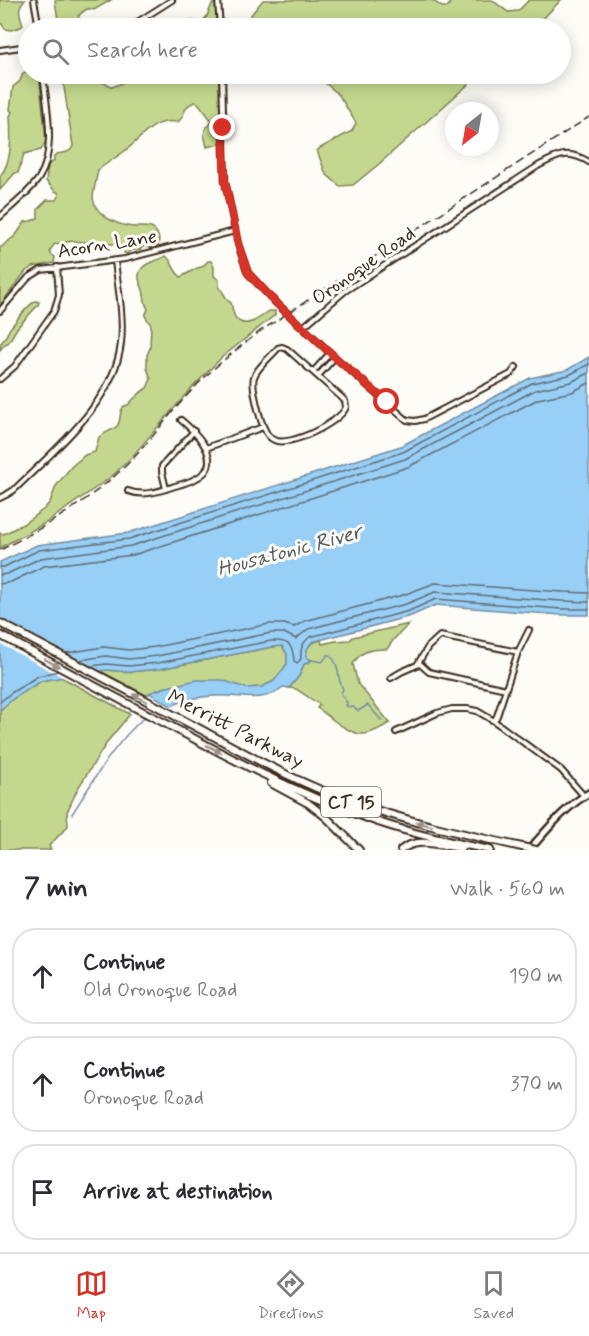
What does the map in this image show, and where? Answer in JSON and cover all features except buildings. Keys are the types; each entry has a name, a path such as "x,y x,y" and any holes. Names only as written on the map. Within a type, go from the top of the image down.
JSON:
{"highway":[{"name":"Merritt Parkway","path":"0,623 288,775 347,801 450,831 538,850"},
{"name":"Merritt Parkway","path":"0,636 180,732 292,788 369,819 444,841 490,850"},
{"path":"248,767 259,777 299,798 326,817 359,850"},
{"path":"401,850 416,843 482,850"}],"main road":[{"path":"525,849 586,795"}],"street":[{"path":"34,0 37,18"},
{"path":"144,18 172,0"},
{"path":"218,0 219,18"},
{"path":"0,50 18,47"},
{"path":"0,217 32,187 47,159 49,137 44,84"},
{"name":"Oronoque Road","path":"222,84 224,174 243,261 248,273 303,327 345,291 545,162 560,154 575,155 589,162"},
{"name":"Acorn Lane","path":"0,311 32,275 41,270 130,258 235,231"},
{"path":"0,498 14,490 69,435 90,412 110,380 122,337 115,261"},
{"path":"0,379 15,366 54,311 59,295 57,267"},
{"path":"303,327 404,418 415,421 431,416 504,378 516,367"},
{"path":"283,347 318,376 345,401 346,409 312,433 284,442 271,439 263,427 253,388 258,370 278,348 283,347"},
{"path":"313,372 330,353"},
{"path":"318,376 334,357"},
{"path":"128,491 140,494 166,489 192,480 206,470 208,462 206,448 198,435 182,420"},
{"path":"206,448 263,427"},
{"path":"166,489 162,465 194,431"},
{"path":"494,721 518,652 529,630"},
{"path":"391,678 419,663 428,647 440,636 518,652"},
{"path":"419,663 429,672 506,689"},
{"path":"396,732 437,713 460,708 477,711 561,770 586,795"}],"green space":[{"path":"0,0 25,0 20,9 21,18 18,18 18,28 5,29 0,24"},
{"path":"55,0 111,0 94,10 85,10 78,16 79,18 58,18"},
{"path":"263,0 432,0 442,7 447,7 449,0 492,0 508,12 518,11 529,0 561,0 544,18 251,18 250,16"},
{"path":"212,4 215,4 216,18 206,18"},
{"path":"18,83 40,84 46,141 41,150 24,154 18,173 15,173 0,190 0,176 7,163 10,148 12,112 10,110 13,87"},
{"path":"64,84 106,84 112,87 119,84 219,84 221,143 207,147 204,134 206,127 212,121 196,102 189,105 178,122 155,126 98,170 93,198 97,209 116,223 153,229 159,239 157,247 144,246 140,250 131,250 127,254 118,244 73,241 55,244 50,250 55,257 54,263 33,267 26,271 0,305 0,248 16,235 25,222 38,218 38,209 47,200 57,200 58,192 46,181 48,165 54,161 54,156 68,152 73,146"},
{"path":"326,84 469,84 449,102 445,102 445,105 353,185 340,186 326,174 317,151 352,131 356,123 339,95"},
{"path":"166,256 181,277 211,261 214,276 219,280 219,288 231,303 234,315 239,321 252,322 269,311 275,311 275,315 221,358 111,477 47,522 0,548 0,533 4,534 23,524 44,509 50,502 56,486 71,467 85,455 95,452 99,437 118,424 124,406 147,388 151,379 147,368 147,355 150,348 151,325 145,316 148,309 139,276 140,271 146,265"},
{"path":"36,301 39,302 38,305 0,350 0,344 11,327"},
{"path":"409,624 387,649 367,651 353,664 358,684 390,723 373,732 357,733 339,724 317,708 320,705 296,689 289,688 299,676 304,664 310,662 306,651 313,643 321,640 322,644 350,640 353,637"},
{"path":"282,646 287,654 287,664 274,681 262,687 178,685 146,695 100,671 129,672 159,669"},
{"path":"61,677 130,714 108,741 78,788 67,812 68,826 49,846 51,850 0,850 0,710 41,681"}],"water":[{"name":"Housatonic River","path":"589,357 589,615 561,615 436,605 411,616 312,642 308,647 307,658 312,660 304,664 299,676 289,688 283,687 263,697 206,697 171,706 149,693 197,680 222,680 246,688 262,687 274,681 287,664 287,654 282,646 159,669 129,672 106,670 41,681 0,710 0,562 37,545 128,533 401,446 530,378 567,370"}],"pier":[{"path":"0,617 105,673 66,679 0,644"}],"waterway":[{"path":"312,660 322,662 330,655 337,667 343,689 341,693 347,703 346,706 358,711 368,705 382,721"},
{"path":"72,814 114,750 145,717"}],"railway":[{"path":"0,550 62,515 106,483 139,451 203,379 259,332 589,117"}],"route":[{"path":"223,128 225,181 238,244 248,273 273,300 387,402"}]}
